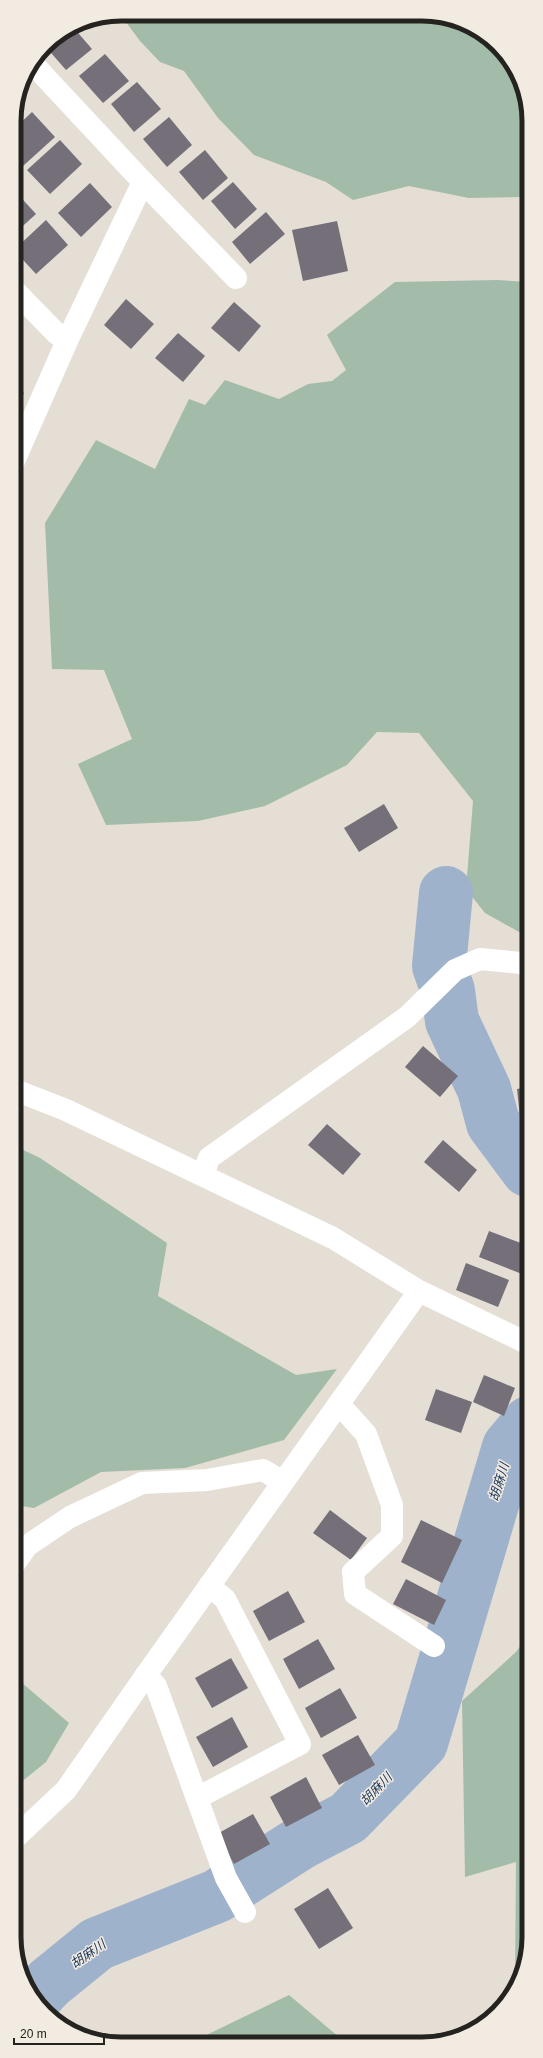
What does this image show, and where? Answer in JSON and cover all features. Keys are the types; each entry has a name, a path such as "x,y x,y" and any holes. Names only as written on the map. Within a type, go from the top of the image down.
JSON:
{"street":[{"path":"37,68 143,182 236,278"},
{"path":"21,445 67,341 143,182"},
{"path":"21,297 56,333 67,341"},
{"path":"203,1175 209,1158 407,1017 455,970 480,959 522,964"},
{"path":"21,1092 66,1110 333,1238 419,1291 522,1341"},
{"path":"21,1832 66,1790 419,1291"},
{"path":"339,1404 366,1434 392,1505 392,1536 354,1572 355,1594 434,1646"},
{"path":"21,1554 27,1546 70,1517 142,1483 207,1480 263,1470 283,1482"},
{"path":"197,1798 300,1744 225,1599 209,1586"},
{"path":"146,1675 156,1686 226,1878 245,1912"}],"green space":[{"path":"125,21 422,21 454,26 472,34 493,50 512,77 519,95 521,108 522,197 469,198 409,186 353,200 326,182 254,155 218,118 184,71 160,62 140,41"},
{"path":"497,280 522,282 522,934 485,913 466,889 473,801 419,733 377,732 347,765 265,806 198,821 106,825 78,764 132,739 104,670 52,669 45,523 96,440 155,469 189,399 205,405 225,380 279,399 308,384 332,381 346,370 327,335 395,282"},
{"path":"21,1149 40,1158 167,1243 158,1296 296,1375 337,1369 284,1440 185,1468 101,1472 34,1508 21,1506"},
{"path":"522,1644 522,1943 519,1963 515,1972 516,1862 465,1877 462,1701 516,1652"},
{"path":"21,1682 69,1723 46,1762 21,1782"},
{"path":"289,1995 339,2037 202,2037"}],"building":[{"path":"77,31 92,49 66,70 49,51"},
{"path":"105,54 129,81 103,103 79,76"},
{"path":"137,82 161,109 134,132 111,104"},
{"path":"32,112 55,137 23,166 21,164 21,122"},
{"path":"169,117 192,145 167,167 143,139"},
{"path":"60,140 82,164 50,194 27,170"},
{"path":"205,150 228,178 203,200 179,172"},
{"path":"233,182 257,209 235,229 211,201"},
{"path":"90,183 112,207 81,237 58,213"},
{"path":"21,198 36,214 21,228"},
{"path":"266,212 285,234 250,264 232,242"},
{"path":"46,220 68,245 36,274 21,258 21,243"},
{"path":"337,221 348,271 303,281 292,230"},
{"path":"126,299 154,324 131,349 104,325"},
{"path":"234,302 261,326 239,352 211,328"},
{"path":"178,333 205,356 183,382 155,358"},
{"path":"384,804 398,828 359,852 344,828"},
{"path":"423,1046 458,1076 440,1097 405,1067"},
{"path":"522,1088 521,1127 517,1089"},
{"path":"327,1124 361,1154 343,1175 308,1145"},
{"path":"443,1140 477,1170 459,1192 424,1162"},
{"path":"489,1231 522,1243 522,1274 479,1257"},
{"path":"466,1263 509,1280 498,1307 456,1290"},
{"path":"484,1375 515,1388 504,1416 473,1402"},
{"path":"436,1389 472,1402 461,1433 425,1420"},
{"path":"330,1510 367,1538 351,1560 313,1533"},
{"path":"421,1520 462,1540 442,1583 401,1562"},
{"path":"406,1579 446,1600 434,1625 393,1604"},
{"path":"288,1591 305,1622 269,1641 253,1611"},
{"path":"318,1639 335,1669 299,1689 283,1659"},
{"path":"231,1658 248,1688 212,1708 195,1678"},
{"path":"340,1688 357,1718 321,1738 305,1708"},
{"path":"232,1717 248,1747 213,1767 196,1737"},
{"path":"358,1735 375,1765 339,1785 322,1755"},
{"path":"306,1777 322,1808 286,1827 270,1797"},
{"path":"253,1814 270,1844 234,1864 217,1834"},
{"path":"328,1888 353,1928 319,1949 294,1909"}],"waterway":[{"path":"446,893 439,966 448,991 452,1021 484,1089 493,1123 522,1162"},
{"name":"胡麻川","path":"39,1994 49,1983 97,1944 217,1896 302,1842 348,1818 421,1743 509,1447 522,1431"}]}
